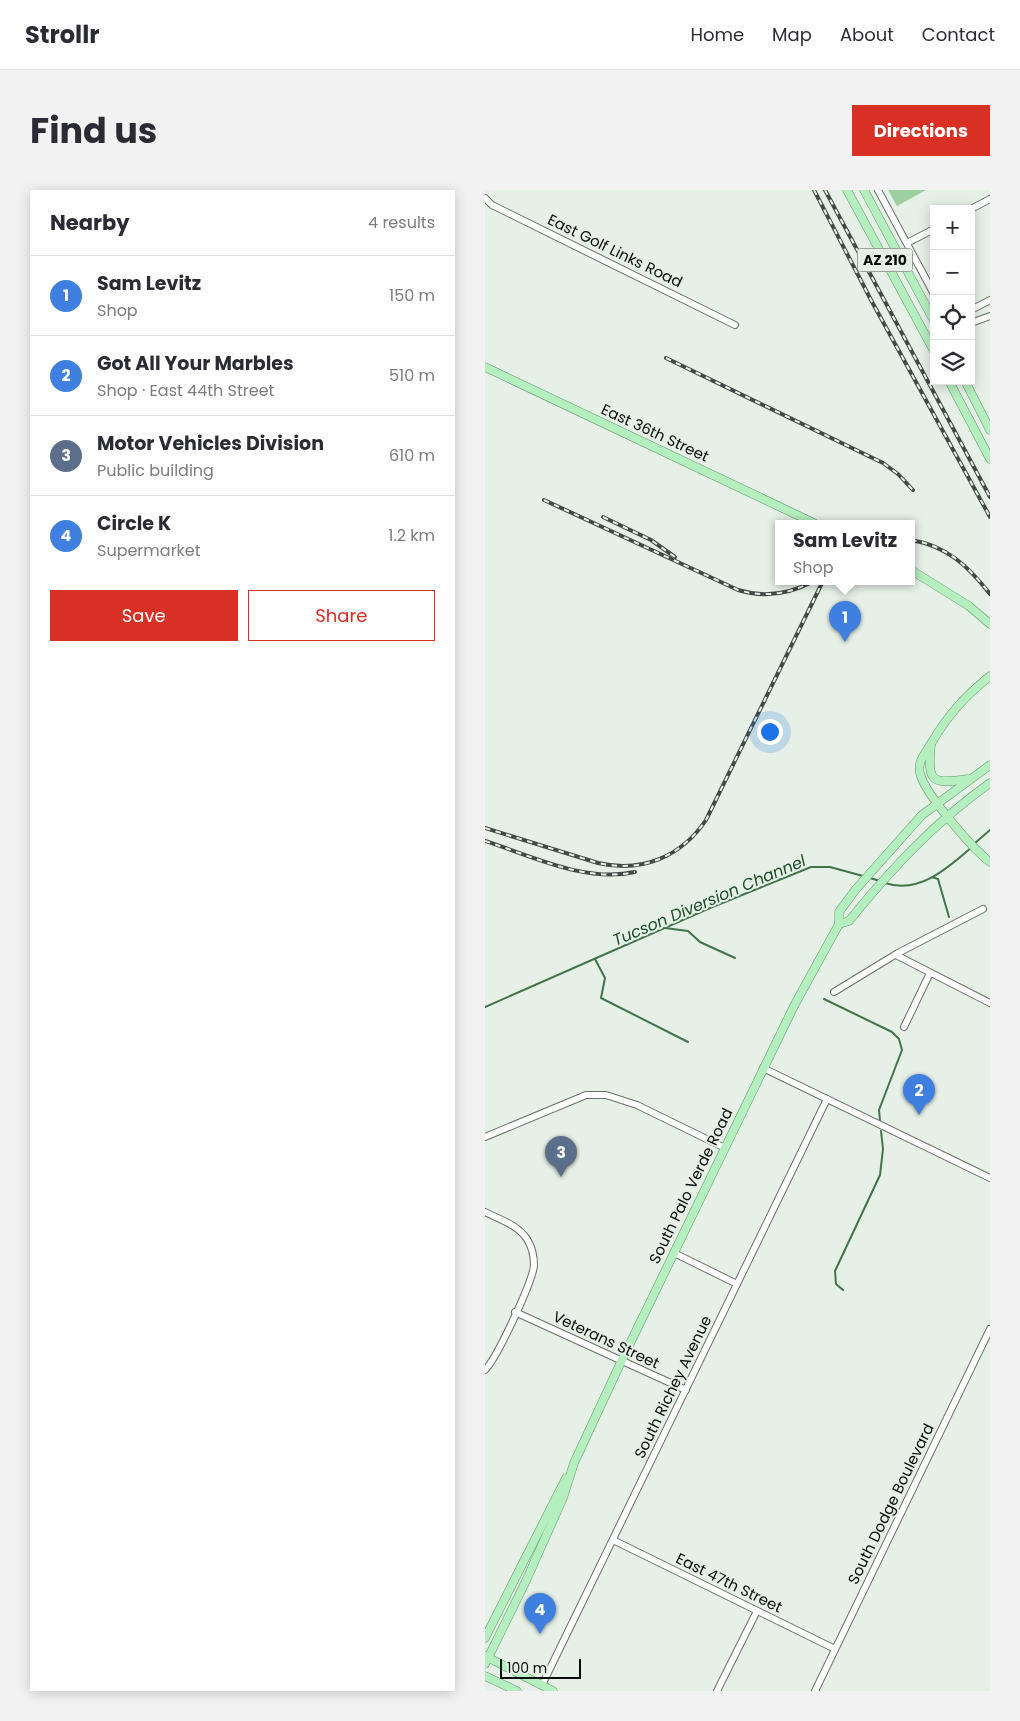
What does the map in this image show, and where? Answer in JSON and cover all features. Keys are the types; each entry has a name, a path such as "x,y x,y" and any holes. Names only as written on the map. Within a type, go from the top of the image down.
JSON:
{"main road":[{"name":"AZ 210","path":"847,190 930,341"},
{"name":"AZ 210","path":"864,190 930,314"},
{"name":"East 36th Street","path":"485,367 808,520"},
{"path":"951,385 990,460"},
{"path":"967,385 990,430"},
{"path":"915,572 969,606 990,624"},
{"path":"990,676 958,704 923,756 919,772 926,788 947,815 978,852 990,862"},
{"path":"931,743 928,761 929,771 935,779 943,782 970,778"},
{"name":"South Palo Verde Road","path":"485,1638 556,1494 574,1463 763,1068 816,963 839,924 839,912 876,866 937,802 990,765"},
{"name":"South Palo Verde Road","path":"839,924 849,921 894,866 947,815 990,783"},
{"name":"South Palo Verde Road","path":"486,1659 563,1498 574,1463"},
{"path":"486,1659 553,1691"},
{"path":"485,1676 517,1691"}],"street":[{"path":"878,190 930,286"},
{"name":"East Golf Links Road","path":"485,198 492,205 735,325"},
{"path":"975,207 990,199"},
{"path":"907,243 930,231"},
{"path":"975,308 990,300"},
{"path":"975,322 990,316"},
{"path":"834,992 896,955 983,909"},
{"path":"896,955 990,1003"},
{"path":"904,1027 930,972"},
{"path":"763,1068 990,1178"},
{"path":"485,1137 586,1094 606,1095 637,1105 725,1148"},
{"name":"South Richey Avenue","path":"542,1685 827,1099"},
{"path":"485,1212 519,1230 526,1237 533,1252 534,1266 515,1312 493,1358 485,1370"},
{"path":"674,1253 737,1284"},
{"name":"Veterans Street","path":"515,1312 621,1362 686,1390"},
{"name":"South Dodge Boulevard","path":"815,1691 990,1329"},
{"name":"East 47th Street","path":"613,1540 835,1649"},
{"path":"717,1691 757,1611"}],"green space":[{"path":"888,190 926,190 897,206"}],"waterway":[{"name":"Tucson Diversion Channel","path":"975,843 990,830"},
{"name":"Tucson Diversion Channel","path":"885,883 897,886 921,882 942,871 972,847"},
{"name":"Tucson Diversion Channel","path":"485,1007 710,908 811,867 830,867 863,876"},
{"path":"932,877 938,879 949,917"},
{"name":"Tucson Diversion Channel","path":"870,878 880,881"},
{"path":"665,928 688,931 700,942 735,958"},
{"path":"595,959 605,978 601,998 688,1042"},
{"path":"824,999 892,1032 899,1039 902,1050 879,1110 880,1121"},
{"path":"843,1290 836,1284 835,1271 880,1175 883,1149 881,1131"}],"railway":[{"path":"814,190 871,300 990,517"},
{"path":"825,190 990,497"},
{"path":"666,358 883,463 898,474 913,490"},
{"path":"544,500 738,590 767,594 786,592 805,585"},
{"path":"603,517 651,540 675,557"},
{"path":"915,541 935,547 956,559 965,566 990,594"},
{"path":"485,828 598,863 614,866 645,864 672,853 685,844 706,820 821,585"},
{"path":"485,841 578,871 597,874 635,872"}],"place":[{"name":"Sam Levitz","path":"845,642"},
{"name":"Got All Your Marbles","path":"919,1115"},
{"name":"Motor Vehicles Division","path":"561,1177"},
{"name":"Circle K","path":"540,1634"}]}
